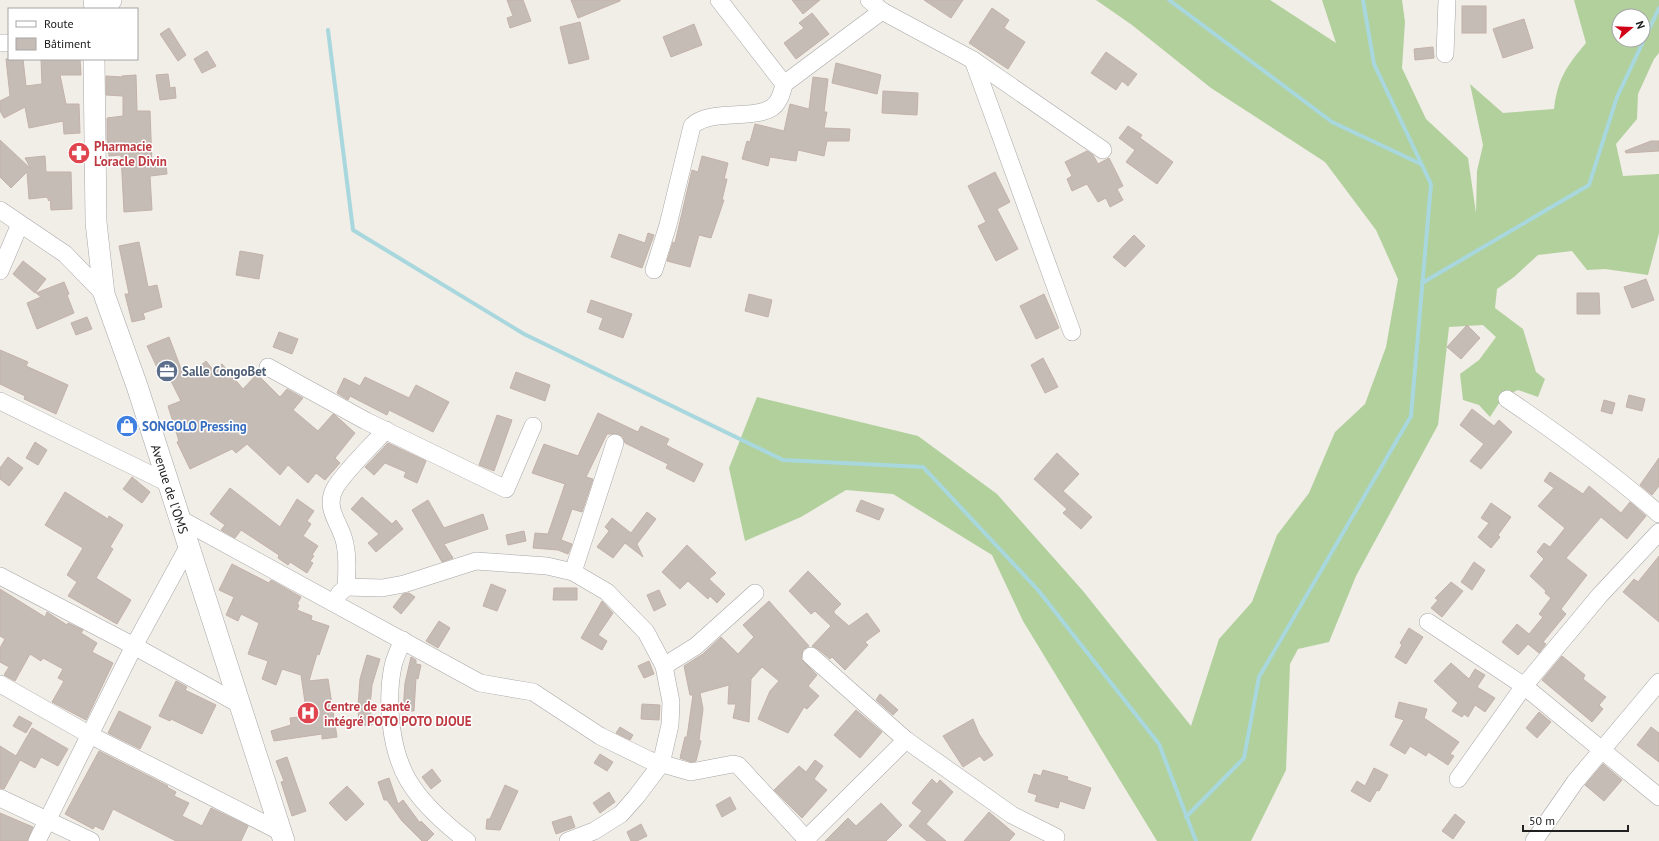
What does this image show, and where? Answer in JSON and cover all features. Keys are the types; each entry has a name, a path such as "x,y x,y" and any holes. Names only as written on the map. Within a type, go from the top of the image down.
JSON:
{"street":[{"path":"719,0 784,84"},
{"path":"1445,54 1447,0"},
{"path":"654,270 668,225 692,126 698,120 712,116 760,112 770,109 778,102 784,84 876,5 973,60 1103,150"},
{"name":"Avenue de l'OMS","path":"94,60 96,222 104,294 137,386 283,837"},
{"path":"973,60 1072,332"},
{"path":"0,210 66,254 104,294"},
{"path":"0,271 20,224"},
{"path":"268,367 366,421 506,489 533,426"},
{"path":"1507,399 1574,446 1637,494 1659,514"},
{"path":"0,401 168,483"},
{"path":"330,603 346,587 347,560 345,541 333,518 331,505 334,490 386,430"},
{"path":"573,572 615,443"},
{"path":"180,519 330,603 403,640 480,683 533,692 600,736 626,750 661,764 691,772 733,764 738,765 807,840 906,740"},
{"path":"1458,779 1524,686 1600,595 1659,532"},
{"path":"37,841 134,646 188,547"},
{"path":"346,587 382,588 404,584 476,561 547,566 573,572 607,592 646,632 664,666 670,710 670,725 661,764 621,814 594,831 574,840"},
{"path":"0,576 134,646 239,704"},
{"path":"664,666 696,646 755,593"},
{"path":"1428,622 1524,686 1659,797"},
{"path":"403,640 393,664 389,688 390,714 397,751 407,779 422,799 439,818 467,841"},
{"path":"811,656 906,740 1012,815 1056,837"},
{"path":"1534,841 1575,782 1659,682"},
{"path":"0,684 90,735 283,837"},
{"path":"0,798 91,841"}],"green space":[{"path":"1096,0 1270,0 1336,43 1322,0 1402,0 1405,22 1402,68 1426,119 1468,158 1476,213 1477,171 1483,145 1470,84 1503,113 1554,109 1558,89 1564,73 1586,43 1574,0 1659,0 1659,53 1654,59 1638,94 1637,119 1616,144 1623,176 1659,174 1659,233 1648,275 1605,269 1587,270 1572,251 1538,255 1514,277 1497,289 1495,308 1523,329 1536,372 1545,379 1538,397 1518,390 1503,397 1490,417 1479,405 1463,400 1460,374 1479,360 1496,337 1483,325 1449,327 1438,425 1356,576 1329,642 1298,649 1290,664 1286,770 1251,841 1157,841 1023,621 992,555 893,494 846,490 801,517 745,541 729,468 757,397 918,436 997,494 1083,591 1191,726 1219,639 1252,602 1277,535 1309,493 1335,432 1365,404 1386,347 1398,279 1376,230 1325,162 1211,88 1132,25"}],"building":[{"path":"507,0 523,0 531,21 510,28 507,18 513,16"},
{"path":"571,0 620,0 620,1 578,18"},
{"path":"792,0 820,0 803,14"},
{"path":"924,0 963,0 951,18"},
{"path":"1462,6 1486,6 1486,33 1462,33"},
{"path":"992,8 1009,20 1004,28 1025,42 1008,69 969,43"},
{"path":"812,13 829,34 796,59 784,43 804,28 799,23"},
{"path":"1524,19 1533,48 1503,58 1493,29"},
{"path":"580,22 589,59 569,64 560,27"},
{"path":"694,24 702,45 671,57 663,37"},
{"path":"169,28 186,55 178,61 160,34"},
{"path":"1433,47 1434,58 1415,60 1414,49"},
{"path":"207,51 216,66 202,73 194,59"},
{"path":"1106,52 1137,74 1128,86 1122,81 1116,90 1091,73"},
{"path":"6,59 23,60 26,86 42,84 41,60 80,60 81,75 60,75 66,104 79,104 80,133 64,134 63,121 29,128 25,107 4,118 0,111 0,101 10,96"},
{"path":"836,63 881,75 877,94 832,83"},
{"path":"168,74 170,88 175,87 176,98 160,100 156,75"},
{"path":"136,75 137,111 150,111 152,165 166,163 167,174 150,176 152,210 124,212 121,155 109,156 107,139 107,118 123,116 123,96 106,95 106,76 122,77"},
{"path":"813,77 828,79 824,112 827,112 824,128 850,129 849,141 827,141 824,156 798,150 796,161 770,157 768,166 742,159 747,141 750,142 755,124 784,131 790,104 809,109"},
{"path":"883,91 918,93 917,115 882,113"},
{"path":"1128,126 1142,135 1140,138 1173,162 1157,184 1126,162 1135,150 1119,138"},
{"path":"0,140 31,169 25,158 45,156 46,172 71,172 72,209 51,210 50,197 49,201 47,197 29,199 27,172 11,188 0,177"},
{"path":"1651,141 1659,141 1659,151 1626,153 1625,151"},
{"path":"1087,151 1093,155 1098,164 1109,158 1123,186 1117,189 1123,200 1110,207 1106,198 1098,202 1087,184 1072,191 1067,179 1072,176 1065,162"},
{"path":"702,156 728,163 724,179 727,179 722,200 724,200 711,238 699,235 690,267 667,261 673,242 675,243 692,170 698,172"},
{"path":"995,172 1010,202 997,209 1018,249 996,261 978,226 986,222 968,186"},
{"path":"648,233 654,235 642,268 611,257 619,234 645,243"},
{"path":"1134,235 1145,246 1125,267 1113,257"},
{"path":"139,242 148,287 157,285 162,307 143,313 145,319 132,322 125,294 129,294 119,246"},
{"path":"240,251 263,255 259,279 236,275"},
{"path":"23,261 46,279 35,293 13,274"},
{"path":"1646,279 1654,300 1632,308 1624,287"},
{"path":"64,282 74,313 37,329 27,303 41,297 36,293"},
{"path":"1577,293 1599,293 1600,314 1577,314"},
{"path":"749,294 772,300 768,317 745,311"},
{"path":"1044,294 1059,328 1036,339 1020,306"},
{"path":"591,300 632,314 623,338 599,329 603,318 587,312"},
{"path":"87,317 92,329 76,335 71,323"},
{"path":"1467,325 1480,338 1461,359 1447,347"},
{"path":"279,332 298,339 292,354 273,347"},
{"path":"169,337 185,379 206,361 214,371 222,364 243,389 257,374 280,397 287,389 303,398 293,410 318,431 333,414 335,415 355,433 335,458 340,463 325,480 316,473 308,483 288,465 280,475 247,444 236,453 232,449 190,469 177,442 179,441 168,406 181,401 168,375 162,378 147,346"},
{"path":"0,350 28,362 26,366 68,385 56,414 24,399 25,396 0,384"},
{"path":"1043,358 1058,387 1045,393 1031,365"},
{"path":"516,372 550,385 545,401 510,388"},
{"path":"365,377 409,398 416,385 449,402 433,432 389,410 387,415 350,396 348,400 337,393 344,378 360,386"},
{"path":"1629,395 1645,399 1642,411 1626,407"},
{"path":"1604,400 1615,403 1612,414 1601,411"},
{"path":"1472,409 1494,426 1499,420 1512,432 1481,469 1470,461 1484,444 1460,425"},
{"path":"598,413 638,432 641,426 669,439 666,445 703,464 694,482 666,468 668,464 625,443 623,437 618,434 607,434 586,477 593,479 582,512 572,509 561,540 572,544 568,554 558,550 533,548 535,533 548,534 565,484 532,473 544,444 578,456"},
{"path":"497,415 512,420 494,471 479,465"},
{"path":"35,442 47,450 38,465 26,458"},
{"path":"388,443 426,461 417,483 404,477 406,472 385,463 374,475 365,467"},
{"path":"1057,453 1079,474 1063,491 1092,517 1081,529 1063,513 1067,509 1034,479"},
{"path":"8,457 23,468 9,486 0,479 0,468"},
{"path":"1659,458 1659,486 1652,495 1640,485"},
{"path":"1550,472 1583,494 1589,486 1621,513 1630,502 1646,516 1627,539 1601,517 1566,558 1587,575 1561,609 1566,614 1543,642 1546,644 1539,653 1528,644 1518,655 1502,642 1517,624 1529,634 1543,617 1539,614 1551,598 1545,593 1546,591 1530,576 1544,559 1537,552 1544,543 1550,547 1565,528 1538,506 1554,488 1544,481"},
{"path":"132,477 150,492 142,503 123,489"},
{"path":"230,488 280,527 297,499 314,511 307,521 311,524 303,536 318,546 312,555 314,556 310,561 313,563 307,573 290,562 288,565 278,558 279,555 241,530 235,538 221,530 225,525 210,514"},
{"path":"65,492 108,519 109,516 123,525 110,547 113,549 96,578 131,600 117,624 68,596 77,582 67,575 83,548 45,525"},
{"path":"362,497 392,524 396,520 403,529 376,552 368,543 379,534 351,509"},
{"path":"428,500 444,528 483,514 488,529 444,544 453,558 442,562 412,510"},
{"path":"861,500 884,509 879,520 856,511"},
{"path":"1491,503 1511,517 1498,535 1500,537 1491,548 1478,537 1489,523 1481,518"},
{"path":"647,512 656,519 637,544 643,557 625,543 613,558 597,547 609,531 605,527 612,518 631,533"},
{"path":"524,531 526,541 508,545 506,535"},
{"path":"687,545 716,573 709,579 725,594 717,603 710,596 708,599 688,581 680,589 662,572"},
{"path":"1659,556 1659,622 1623,592 1634,579 1638,582"},
{"path":"1474,562 1485,570 1472,590 1461,582"},
{"path":"232,564 269,583 271,580 301,597 297,604 299,605 297,610 312,616 311,620 329,626 319,655 317,654 309,681 328,679 337,737 322,739 322,734 274,741 271,731 291,725 290,718 307,716 301,675 282,669 276,685 262,679 268,661 248,654 259,623 241,614 238,621 226,615 234,597 219,590"},
{"path":"808,571 841,604 834,611 834,613 849,626 867,613 880,631 865,642 868,645 845,670 832,657 830,659 812,646 831,626 815,611 811,614 789,591"},
{"path":"1451,582 1463,591 1442,617 1431,608 1438,600 1435,598"},
{"path":"491,584 506,590 497,611 483,606"},
{"path":"554,588 577,588 577,600 553,600"},
{"path":"0,589 45,617 47,612 67,625 68,623 83,630 81,633 97,643 92,652 113,663 86,720 52,702 64,681 58,678 63,669 43,658 41,661 30,654 15,681 4,675 9,667 0,662 0,648 5,639 0,636"},
{"path":"659,590 666,605 654,611 647,595"},
{"path":"409,593 415,597 401,614 393,607 403,594"},
{"path":"602,601 613,613 598,635 607,641 602,650 581,638"},
{"path":"769,601 809,646 803,650 801,659 817,675 808,686 819,696 807,709 804,707 788,733 758,719 770,691 779,681 762,667 751,679 749,722 733,718 736,704 728,704 729,685 700,693 703,709 699,740 701,741 696,761 691,762 680,758 685,737 687,737 693,695 690,695 684,666 703,654 721,637 738,654 754,637 743,625"},
{"path":"439,621 450,628 438,648 426,641"},
{"path":"1409,628 1423,637 1406,664 1395,657 1402,645 1400,643"},
{"path":"367,655 380,659 372,685 370,706 372,725 359,726 358,706 360,679"},
{"path":"1562,656 1585,675 1583,679 1606,697 1599,705 1603,709 1592,722 1542,680"},
{"path":"411,657 416,660 416,664 421,665 418,679 416,678 414,711 403,711 405,683"},
{"path":"649,661 654,674 644,678 638,666"},
{"path":"1451,663 1469,679 1475,669 1485,675 1477,687 1495,698 1485,712 1475,705 1468,717 1464,714 1462,717 1452,711 1458,703 1434,681"},
{"path":"176,681 187,687 185,690 216,705 202,734 171,719 170,721 159,716"},
{"path":"880,694 898,710 893,715 876,700"},
{"path":"1399,702 1427,709 1424,718 1459,742 1450,754 1454,756 1448,765 1428,752 1426,756 1410,746 1405,754 1390,745 1404,720 1395,717"},
{"path":"642,704 660,705 659,720 641,719"},
{"path":"856,710 882,732 860,758 834,735"},
{"path":"119,711 151,727 140,749 108,733"},
{"path":"1539,712 1551,722 1537,738 1526,728"},
{"path":"19,716 32,723 26,733 13,726"},
{"path":"973,719 979,734 993,755 984,761 980,756 963,767 943,736"},
{"path":"620,727 633,735 630,740 616,733"},
{"path":"1651,727 1659,733 1659,762 1637,745"},
{"path":"32,728 68,749 58,766 41,757 35,768 20,760 4,789 0,788 0,746 16,756"},
{"path":"99,751 168,786 167,787 176,792 174,796 189,803 182,816 202,826 211,808 248,826 241,841 176,841 113,809 103,830 95,826 93,829 65,814"},
{"path":"600,754 613,762 607,771 594,763"},
{"path":"287,757 306,811 292,816 281,782 284,781 276,761"},
{"path":"815,760 823,766 814,779 827,790 802,818 774,790 799,766 806,772"},
{"path":"1603,764 1622,780 1604,801 1585,785"},
{"path":"1374,768 1388,775 1379,791 1377,790 1370,802 1351,791 1357,781 1365,786"},
{"path":"432,769 441,781 431,789 422,777"},
{"path":"1043,770 1068,777 1067,780 1091,788 1084,809 1060,801 1058,808 1035,801 1037,795 1028,792 1034,774 1041,776"},
{"path":"389,778 398,804 403,800 420,823 421,821 434,834 427,841 422,841 402,821 387,800 384,800 378,782"},
{"path":"932,779 937,784 940,780 953,792 926,824 946,841 927,841 909,826 922,811 912,803"},
{"path":"505,785 518,791 500,830 486,829 487,819 490,819"},
{"path":"347,786 364,804 346,821 329,803"},
{"path":"609,792 615,802 600,813 593,803"},
{"path":"730,797 736,809 722,817 716,805"},
{"path":"881,803 902,825 886,841 825,841 848,818 856,826"},
{"path":"989,812 1015,834 1009,841 964,841"},
{"path":"0,813 33,827 27,841 0,841"},
{"path":"1455,814 1465,822 1453,839 1442,831"},
{"path":"571,816 575,827 556,834 552,822"},
{"path":"641,824 647,836 637,841 631,841 627,832"}],"waterway":[{"path":"1169,0 1332,122 1421,164"},
{"path":"1186,817 1244,758 1259,677 1411,416 1431,184 1374,64 1363,0"},
{"path":"1422,283 1589,185 1617,97 1659,8"},
{"path":"328,30 353,230 524,334 783,460 923,467 1038,590 1159,744 1196,841"}],"place":[{"name":"Pharmacie L'oracle Divin","path":"79,153"},
{"name":"Salle CongoBet","path":"167,371"},
{"name":"SONGOLO Pressing","path":"127,426"},
{"name":"Centre de santé intégré POTO POTO DJOUE","path":"308,713"}]}
